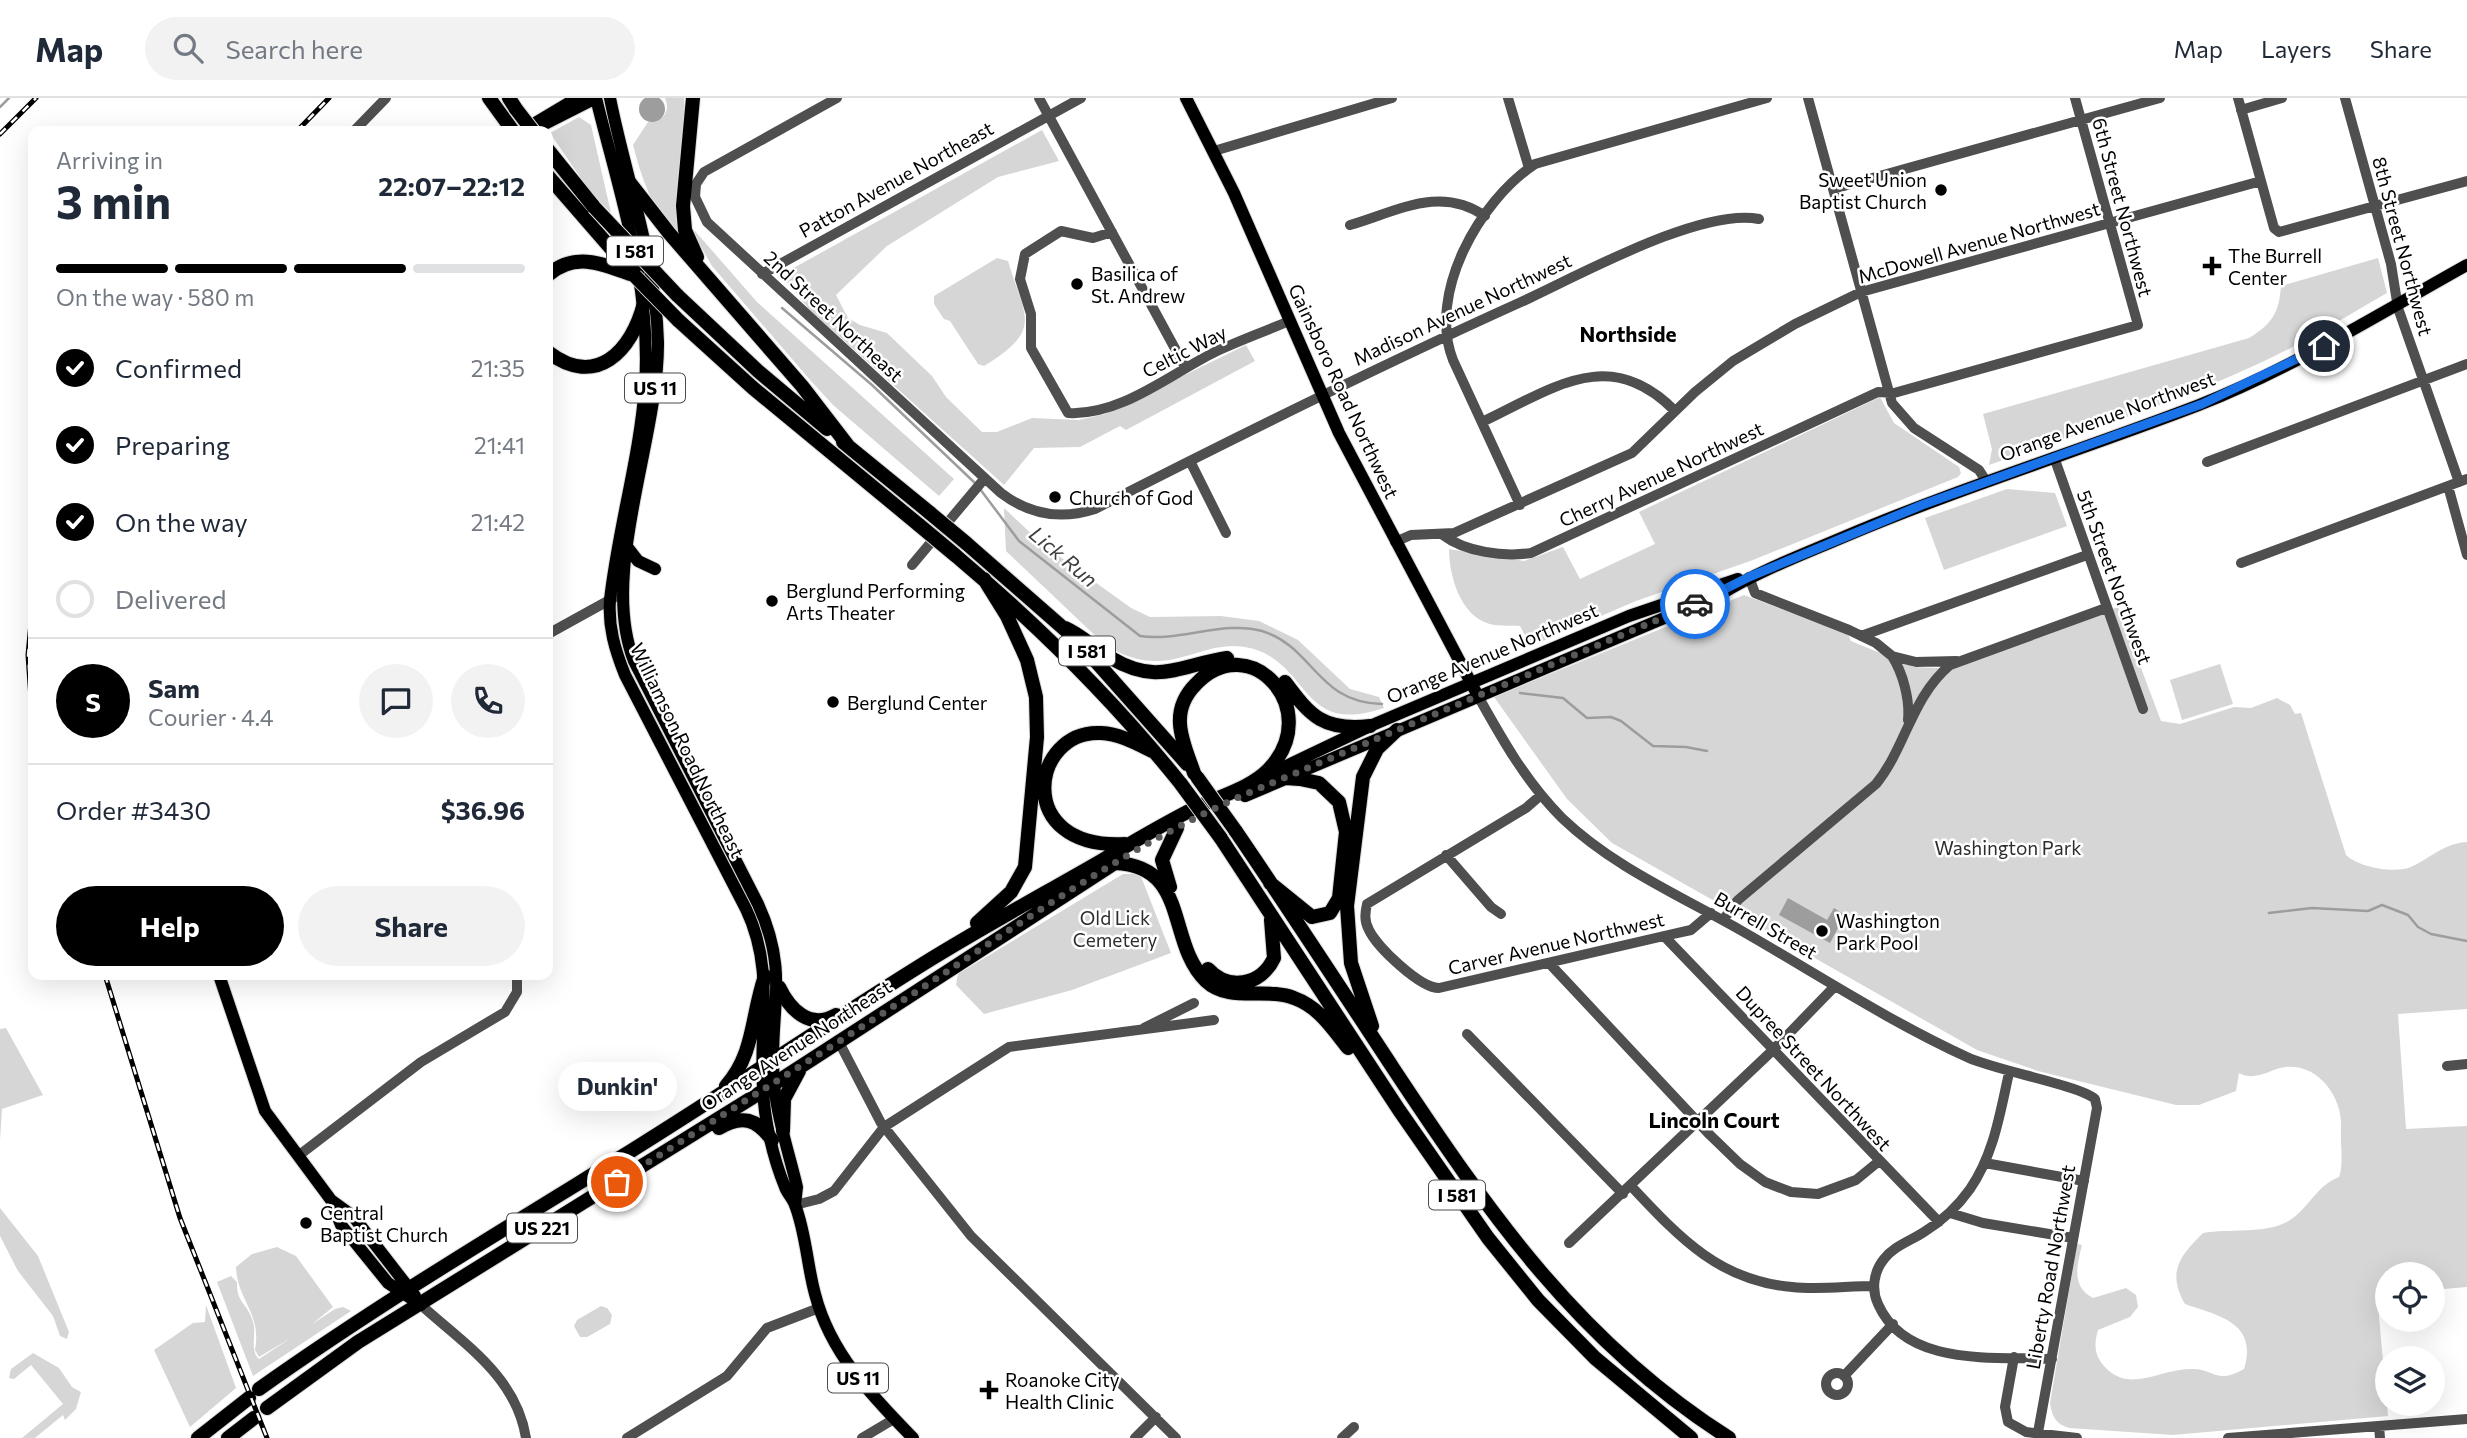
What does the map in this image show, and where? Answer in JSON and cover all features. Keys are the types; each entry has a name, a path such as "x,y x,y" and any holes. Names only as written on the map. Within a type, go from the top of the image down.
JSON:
{"highway":[{"path":"489,98 509,126"},
{"path":"693,98 689,159 682,199 684,219 693,249 716,285"},
{"path":"512,103 528,126"},
{"name":"I 581","path":"553,156 594,207 677,295 758,371 966,542 1065,628 1131,699 1195,775 1235,830 1483,1203 1553,1288 1646,1376 1728,1438"},
{"name":"I 581","path":"553,182 601,239 678,320 753,388 984,579 1078,665 1157,754 1220,837 1388,1094 1488,1238 1538,1300 1603,1366 1691,1438"},
{"path":"630,183 849,447"},
{"path":"553,272 573,262 591,261 635,276"},
{"path":"553,355 573,365 591,365 612,359 632,338 644,303"},
{"path":"984,579 1023,646 1036,697 1037,737 1028,850 1029,902"},
{"path":"1065,628 1084,636 1099,651 1125,666 1146,673 1172,673 1229,657 1254,660 1275,671 1317,719 1344,728 1370,726"},
{"path":"1195,775 1181,730 1181,712 1187,695 1199,681 1214,671 1233,666 1245,667 1271,680 1283,694 1289,710 1289,732 1284,744 1275,761 1257,780"},
{"path":"1382,1051 1351,963 1347,906 1363,777 1378,748 1397,730"},
{"path":"1130,844 1092,844 1068,834 1049,810 1045,793 1046,774 1054,757 1066,744 1090,733 1116,735 1157,754"},
{"path":"1270,883 1312,917 1330,914 1339,898 1346,832 1343,810 1334,795 1319,783 1285,778"},
{"name":"Orange Avenue Northeast","path":"198,1438 334,1336 716,1098 768,1075 807,1062 1115,863 1177,828 1285,778"},
{"name":"Orange Avenue Northeast","path":"267,1408 358,1342 664,1152 872,998 923,964 1191,810 1257,780"},
{"path":"1177,828 1164,853 1164,875 1201,959 1213,975 1236,983 1251,981 1265,972 1275,951 1270,912"},
{"path":"923,964 938,949 1001,904 1018,881 1028,850"},
{"path":"1115,863 1146,868 1158,878 1197,967 1208,982 1224,991 1283,994 1313,1008 1388,1094"},
{"path":"768,1075 926,971 937,956"},
{"path":"716,1098 733,1079 748,1054 754,1035 755,1004 765,976"},
{"path":"779,988 797,1014 815,1021 829,1019 872,998"},
{"path":"664,1152 693,1144 737,1119 759,1124 778,1135 787,1089 807,1062"},
{"path":"228,1438 254,1418"}],"main road":[{"path":"530,126 577,98"},
{"path":"542,126 596,98"},
{"name":"Williamson Road Northeast","path":"596,98 630,229 644,303 646,357 643,405 611,632 620,664 753,924 765,976 768,1075 785,1188 795,1205 819,1308 845,1360 913,1438"},
{"name":"Williamson Road Northeast","path":"610,98 648,257 658,345 654,403 628,548 616,597 634,661 767,924 776,957 779,988 768,1075"},
{"name":"Gainsboro Road Northwest","path":"1186,98 1213,151 1320,394 1395,542 1478,696"},
{"name":"Orange Avenue Northwest","path":"1257,780 1315,755 1370,726 1656,606 1749,577 1986,481 2249,383 2467,265"},
{"path":"628,548 638,561 654,569"},
{"name":"Orange Avenue Northwest","path":"1285,778 1721,594 1749,577"},
{"path":"219,980 258,1097 331,1200 341,1225 388,1283 406,1291 421,1305"}],"street":[{"path":"359,126 386,98"},
{"name":"2nd Street Northeast","path":"837,98 711,167 696,184 697,206 707,222 978,486 1046,514 1071,515 1095,509 1190,461"},
{"path":"1039,98 1185,367"},
{"name":"Patton Avenue Northeast","path":"762,274 1081,98"},
{"path":"1213,151 1392,98"},
{"path":"1508,98 1529,168"},
{"path":"1520,505 1446,336 1446,305 1457,267 1485,216 1529,168 1547,159 1767,98"},
{"path":"1808,98 1892,403 1902,417 1979,470 1986,481"},
{"name":"6th Street Northwest","path":"2075,98 2138,325"},
{"path":"1833,189 2160,98"},
{"path":"2238,98 2276,231 2282,232 2467,181"},
{"path":"2241,110 2282,98"},
{"name":"8th Street Northwest","path":"2345,98 2397,290 2398,303 2463,480"},
{"name":"McDowell Avenue Northwest","path":"1395,542 1410,535 1443,535 1520,505 1632,453 1717,373 1760,342 1861,292 2261,181"},
{"path":"1350,225 1443,199 1463,203 1485,216"},
{"name":"Madison Avenue Northwest","path":"1190,461 1320,394 1656,242 1735,218 1759,219"},
{"name":"Celtic Way","path":"1112,232 1093,238 1061,231 1029,249 1020,267 1020,279 1031,314 1031,348 1068,413 1093,411 1136,396 1185,367 1289,321"},
{"name":"Cherry Avenue Northwest","path":"1443,535 1471,548 1512,554 1531,553 1878,392 1894,393 2138,325"},
{"path":"2207,462 2467,364"},
{"path":"1482,422 1575,379 1601,374 1639,382 1661,397 1675,411"},
{"name":"5th Street Northwest","path":"2054,457 2143,709"},
{"path":"1190,461 1226,533"},
{"path":"2241,563 2463,480"},
{"path":"912,565 978,486"},
{"path":"2448,486 2467,555"},
{"path":"1861,636 2087,555"},
{"path":"1749,577 1755,593 1861,636 1892,656 1916,662 1957,661 2106,608"},
{"path":"553,631 616,597"},
{"path":"1892,656 1899,670 1908,704 1908,720"},
{"path":"1723,920 1738,900 1876,784 1893,760 1908,720 1933,683 1957,661"},
{"name":"Burrell Street","path":"1478,696 1529,781 1601,850 1835,986 1968,1057 2009,1073 2080,1090 2091,1095 2096,1102"},
{"path":"1501,914 1491,907 1446,855 1527,808 1541,795"},
{"name":"Carver Avenue Northwest","path":"1446,855 1375,896 1367,904 1365,912 1369,931 1422,984 1439,988 1691,930 1710,913"},
{"name":"Dupree Street Northwest","path":"1664,936 1878,1162 1939,1222"},
{"path":"1549,963 1564,983 1740,1164 1765,1182 1791,1192 1831,1191 1856,1180 1878,1162"},
{"path":"298,1156 421,1062 505,1012 517,992 517,980"},
{"path":"1569,1243 1773,1050 1835,986"},
{"path":"1134,1033 1194,1003"},
{"path":"795,1205 819,1199 834,1191 884,1127 1009,1046 1134,1033 1214,1020"},
{"path":"1467,1034 1627,1190 1702,1256 1741,1275 1792,1287 1874,1286"},
{"path":"839,1042 884,1127 985,1253 1176,1438"},
{"path":"2446,1066 2467,1065"},
{"path":"2009,1073 1985,1163 1970,1189 1939,1222 1890,1252 1877,1270 1874,1286 1878,1304 1893,1324 1910,1338 1937,1351 1960,1356 2052,1359"},
{"name":"Liberty Road Northwest","path":"2038,1435 2096,1102"},
{"path":"1985,1163 2084,1181"},
{"path":"1950,1213 1983,1223 2073,1238"},
{"path":"421,1305 497,1374 513,1398 526,1438"},
{"path":"627,1438 727,1376 767,1328 819,1308"},
{"path":"1844,1376 1893,1324"},
{"path":"2014,1357 2005,1417 2019,1430 2038,1435 2077,1438"},
{"path":"1135,1438 1156,1417"},
{"path":"862,1438 894,1419"},
{"path":"2228,1438 2467,1419"},
{"path":"2379,1426 2380,1438"},
{"path":"1342,1438 1354,1427"}],"green space":[{"path":"665,98 684,98 684,141 677,212 683,245 652,199 633,145 648,122 662,118 667,108"},
{"path":"579,117 591,125 611,213 589,190 553,137 553,131"},
{"path":"1042,130 1059,161 998,177 887,246 836,295 848,318 860,325 887,333 932,376 946,397 982,432 997,432 1032,418 1079,420 1105,414 1246,345 1255,361 1126,430 1120,426 1080,447 1034,448 1004,485 809,309 781,275"},
{"path":"692,231 695,231 757,302 954,479 939,496 833,405 712,266"},
{"path":"997,258 1008,261 1025,321 1015,342 984,366 978,364 950,321 944,319 934,304 934,296"},
{"path":"2378,258 2387,293 2324,330 2260,363 2160,405 1989,465 1992,449 1983,414 2249,338 2273,317 2281,286"},
{"path":"1880,397 1894,423 1959,467 1961,473 1958,477 1753,560 1636,601 1531,646 1520,626 1487,623 1470,611 1458,592 1451,570 1449,549 1524,561 1563,547 1580,579 1655,544 1639,512"},
{"path":"2007,489 2055,493 2067,526 1944,570 1925,518"},
{"path":"1004,508 1041,543 1131,608 1150,617 1221,616 1259,621 1298,640 1350,689 1379,697 1384,708 1357,714 1337,713 1321,706 1273,658 1254,649 1235,646 1217,648 1184,657 1148,661 1127,656 1104,644 1006,551"},
{"name":"Washington Park","path":"1744,595 1848,634 1851,641 1914,667 1938,668 2118,607 2161,721 2180,724 2234,707 2251,708 2277,698 2290,705 2295,714 2301,713 2346,855 2359,863 2396,870 2411,867 2445,848 2467,842 2467,1009 2398,1014 2406,1129 2467,1126 2467,1287 2445,1289 2445,1262 2375,1262 2375,1332 2380,1332 2382,1346 2375,1346 2375,1416 2388,1416 2173,1435 2069,1428 2058,1422 2051,1408 2077,1244 2082,1245 2077,1275 2081,1288 2086,1293 2093,1298 2126,1288 2136,1295 2138,1307 2130,1317 2098,1330 2097,1353 2104,1366 2114,1374 2124,1379 2135,1379 2192,1369 2227,1376 2244,1369 2247,1353 2246,1341 2241,1331 2223,1318 2185,1304 2177,1283 2178,1266 2203,1233 2280,1225 2297,1215 2325,1185 2339,1177 2342,1160 2341,1117 2333,1095 2318,1077 2309,1071 2286,1067 2251,1076 2239,1073 2236,1091 2199,1105 2176,1105 2038,1071 1977,1050 1612,843 1567,799 1494,697"},
{"path":"2220,664 2233,704 2182,720 2170,680"},
{"name":"Old Lick Cemetery","path":"1123,874 1140,874 1171,953 1072,990 984,1014 956,985 958,974"},
{"path":"6,1028 43,1095 2,1109 0,1140 0,1029"},
{"path":"0,1208 38,1256 69,1332 67,1339 60,1336 53,1316 18,1271 0,1236"},
{"path":"277,1247 296,1256 333,1307 306,1329 259,1357 255,1350 255,1326 240,1289 236,1267 252,1254"},
{"path":"231,1276 237,1282 240,1299 253,1322 254,1351 259,1359 335,1309 343,1307 351,1311 253,1376 217,1282"},
{"path":"206,1305 236,1388 190,1427 154,1350 193,1323 205,1322"},
{"path":"601,1306 607,1308 612,1315 610,1324 587,1337 580,1337 574,1326 577,1320"},
{"path":"33,1353 59,1368 72,1387 81,1392 76,1409 65,1420 63,1415 35,1438 22,1438 63,1404 31,1365 14,1379 9,1378 11,1369"}],"shaded area":[{"path":"652,96 661,100 665,109 661,118 652,122 643,118 639,109 643,100"},
{"name":"Washington Park Pool","path":"1788,898 1827,920 1834,908 1845,915 1830,943 1779,915"}],"waterway":[{"name":"Lick Run","path":"0,107 9,98"},
{"name":"Lick Run","path":"782,308 872,385 976,484"},
{"name":"Lick Run","path":"980,489 1019,541 1140,636 1170,636 1232,628 1262,631 1294,649 1329,685 1343,694 1360,701 1382,704"},
{"name":"Lick Run","path":"1520,693 1563,698 1587,718 1611,717 1621,721 1653,746 1707,751"},
{"name":"Lick Run","path":"2269,913 2312,908 2368,911 2382,905 2408,915 2418,927 2431,934 2467,941"}],"railway":[{"path":"0,134 36,98"},
{"path":"302,126 329,98"},
{"path":"107,980 180,1218 267,1438"}],"way so far":[{"path":"617,1182 763,1091 1026,919 1177,828 1246,794 1695,604"}],"place":[{"name":"Sweet Union Baptist Church","path":"1941,190"},
{"name":"The Burrell Center","path":"2212,266"},
{"name":"Basilica of St. Andrew","path":"1077,284"},
{"name":"Church of God","path":"1055,497"},
{"name":"Berglund Performing Arts Theater","path":"772,601"},
{"name":"Berglund Center","path":"833,702"},
{"name":"Washington Park Pool","path":"1822,931"},
{"name":"Dunkin'","path":"617,1182"},
{"name":"Central Baptist Church","path":"306,1223"},
{"name":"Roanoke City Health Clinic","path":"989,1390"}],"district":[{"name":"Northside","path":"1628,333"},
{"name":"Lincoln Court","path":"1714,1119"}],"route":[{"path":"1695,604 1721,594 1749,577 1922,505 2202,404 2324,346"}]}
